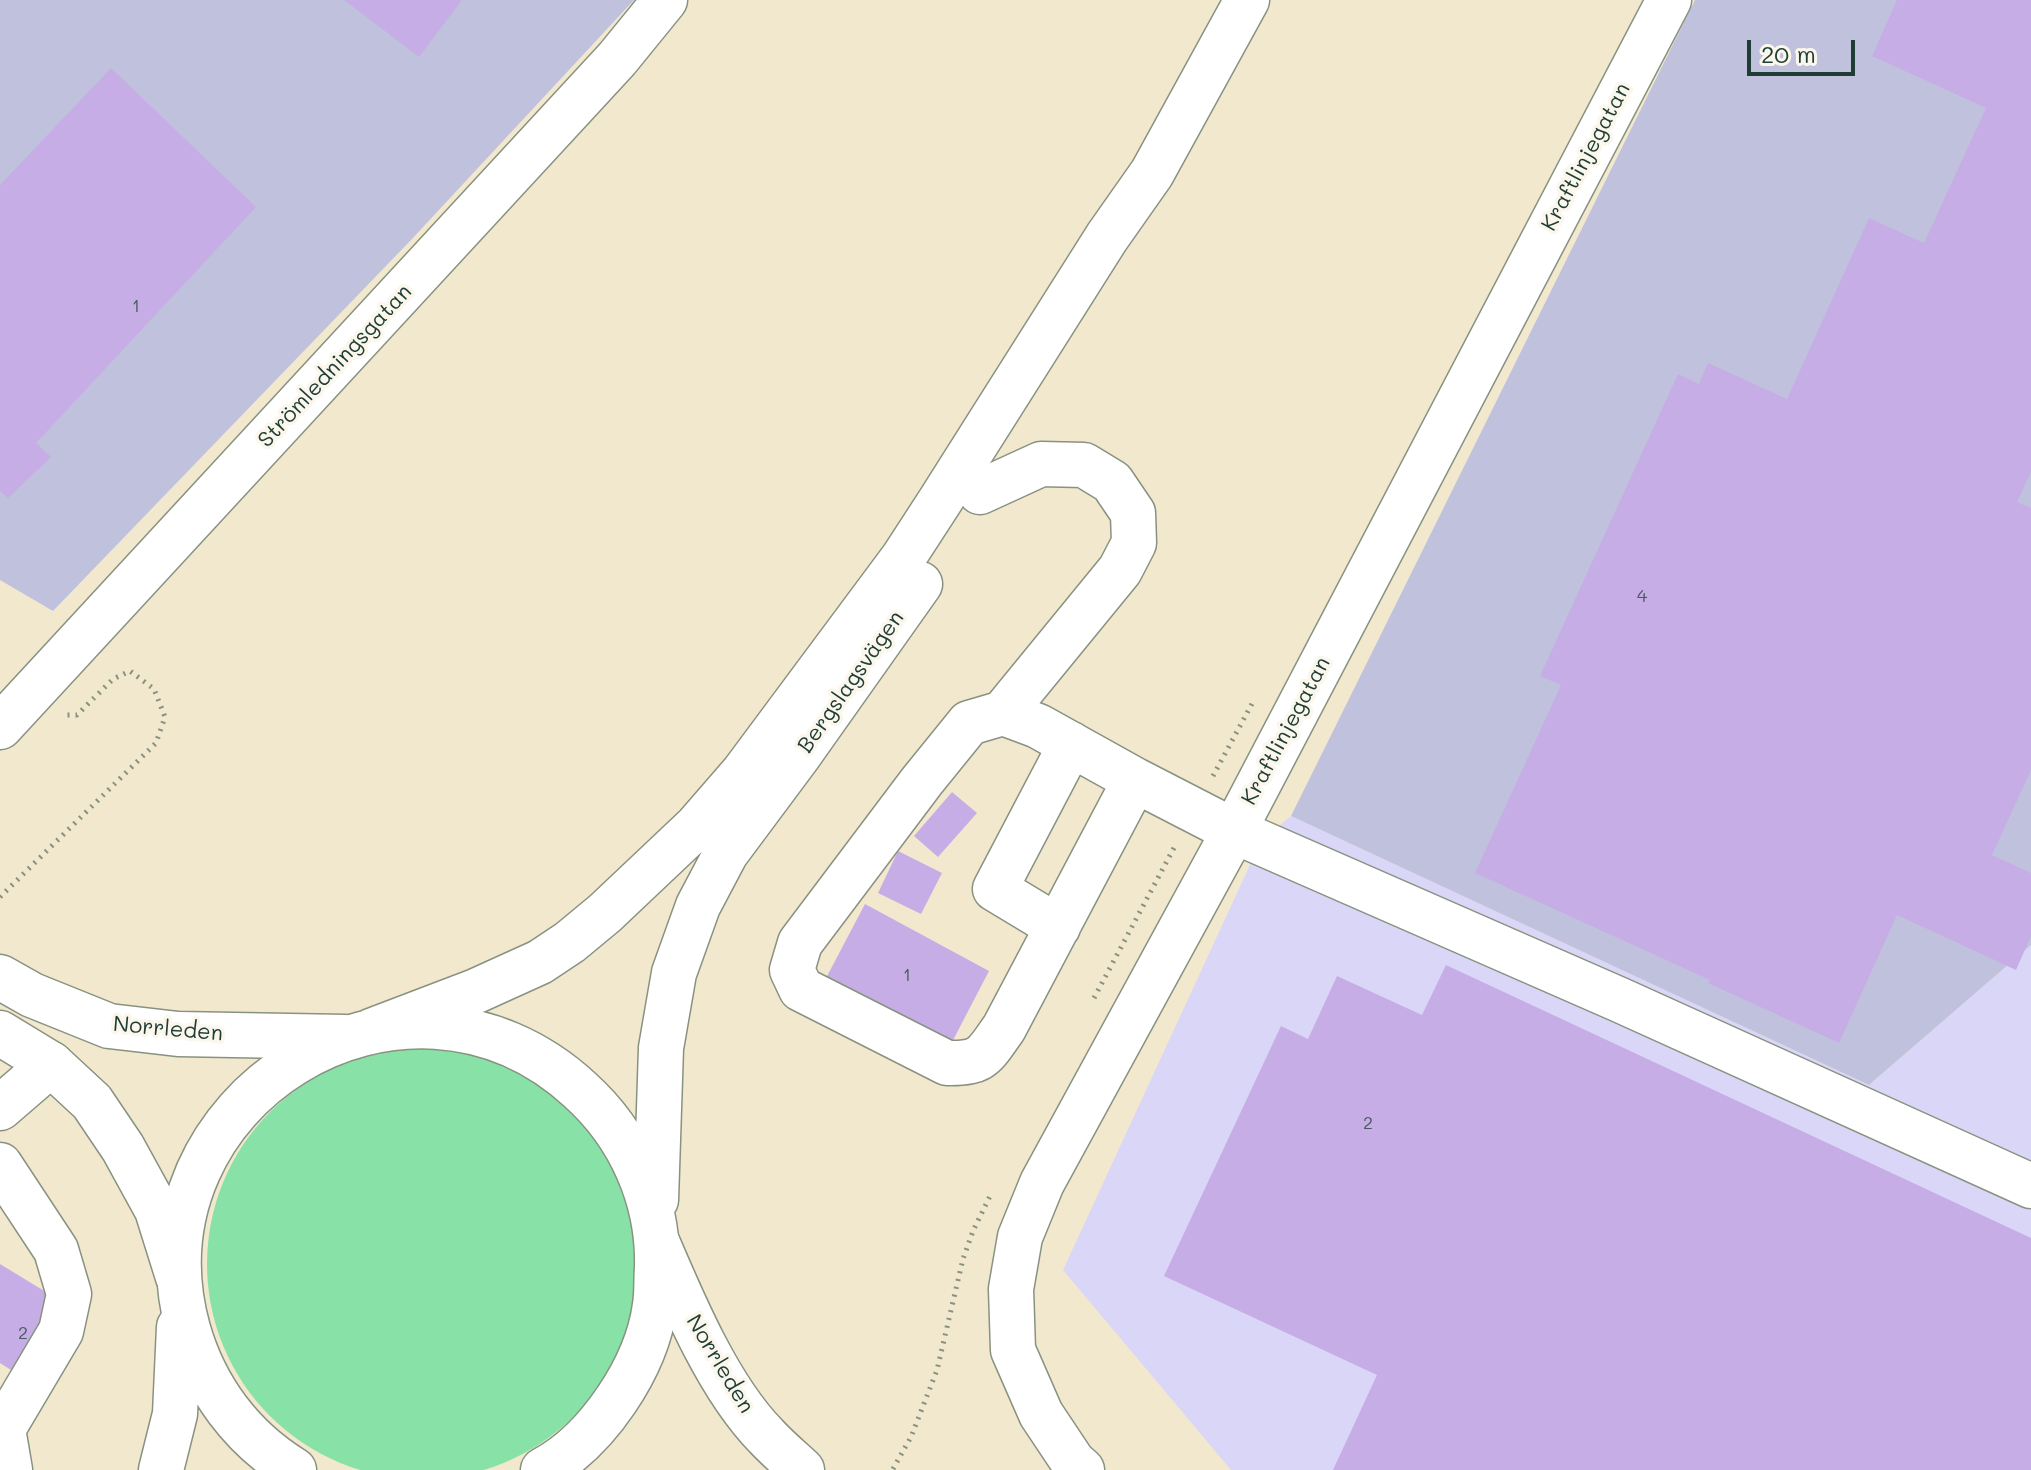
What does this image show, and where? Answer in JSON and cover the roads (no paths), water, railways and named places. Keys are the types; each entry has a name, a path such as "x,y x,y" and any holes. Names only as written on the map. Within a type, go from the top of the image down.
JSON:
{"main road":[{"name":"Strömledningsgatan","path":"0,727 617,59 665,0"},
{"name":"Bergslagsvägen","path":"179,1289 183,1215 205,1156 240,1105 289,1064 358,1034 476,991 540,962 605,913 697,826 743,773 903,558 1107,237 1152,173 1247,0"},
{"name":"Kraftlinjegatan","path":"1082,1470 1073,1462 1041,1414 1013,1350 1011,1289 1020,1237 1042,1183 1234,831 1669,0"},
{"name":"Bergslagsvägen","path":"543,1470 557,1462 603,1420 637,1367 655,1307 661,1048 674,973 698,906 726,853 872,653 980,492 1125,247 1152,173"},
{"path":"980,492 1041,464 1084,465 1112,482 1133,513 1134,543 1120,570 1003,713 969,723 800,943 792,970 801,989 947,1063 982,1059 1004,1028 1135,780"},
{"path":"1003,713 1038,726 1234,831 1634,1006 2031,1186"},
{"path":"1058,927 995,889 1071,744"},
{"name":"Norrleden","path":"0,977 32,995 109,1026 178,1034 358,1034"},
{"path":"358,1034 406,1027 440,1027 507,1043 538,1058 593,1101 615,1128 633,1157 646,1189 656,1233"},
{"path":"0,1033 51,1064 92,1102 123,1148 157,1210 196,1359 227,1411 269,1454 294,1470"},
{"path":"0,1108 51,1064"},
{"path":"0,1165 56,1250 69,1294 61,1331 3,1429 10,1470"},
{"name":"Norrleden","path":"656,1233 683,1304 728,1385 764,1435 802,1470"},
{"path":"161,1470 175,1414 179,1289"}]}
